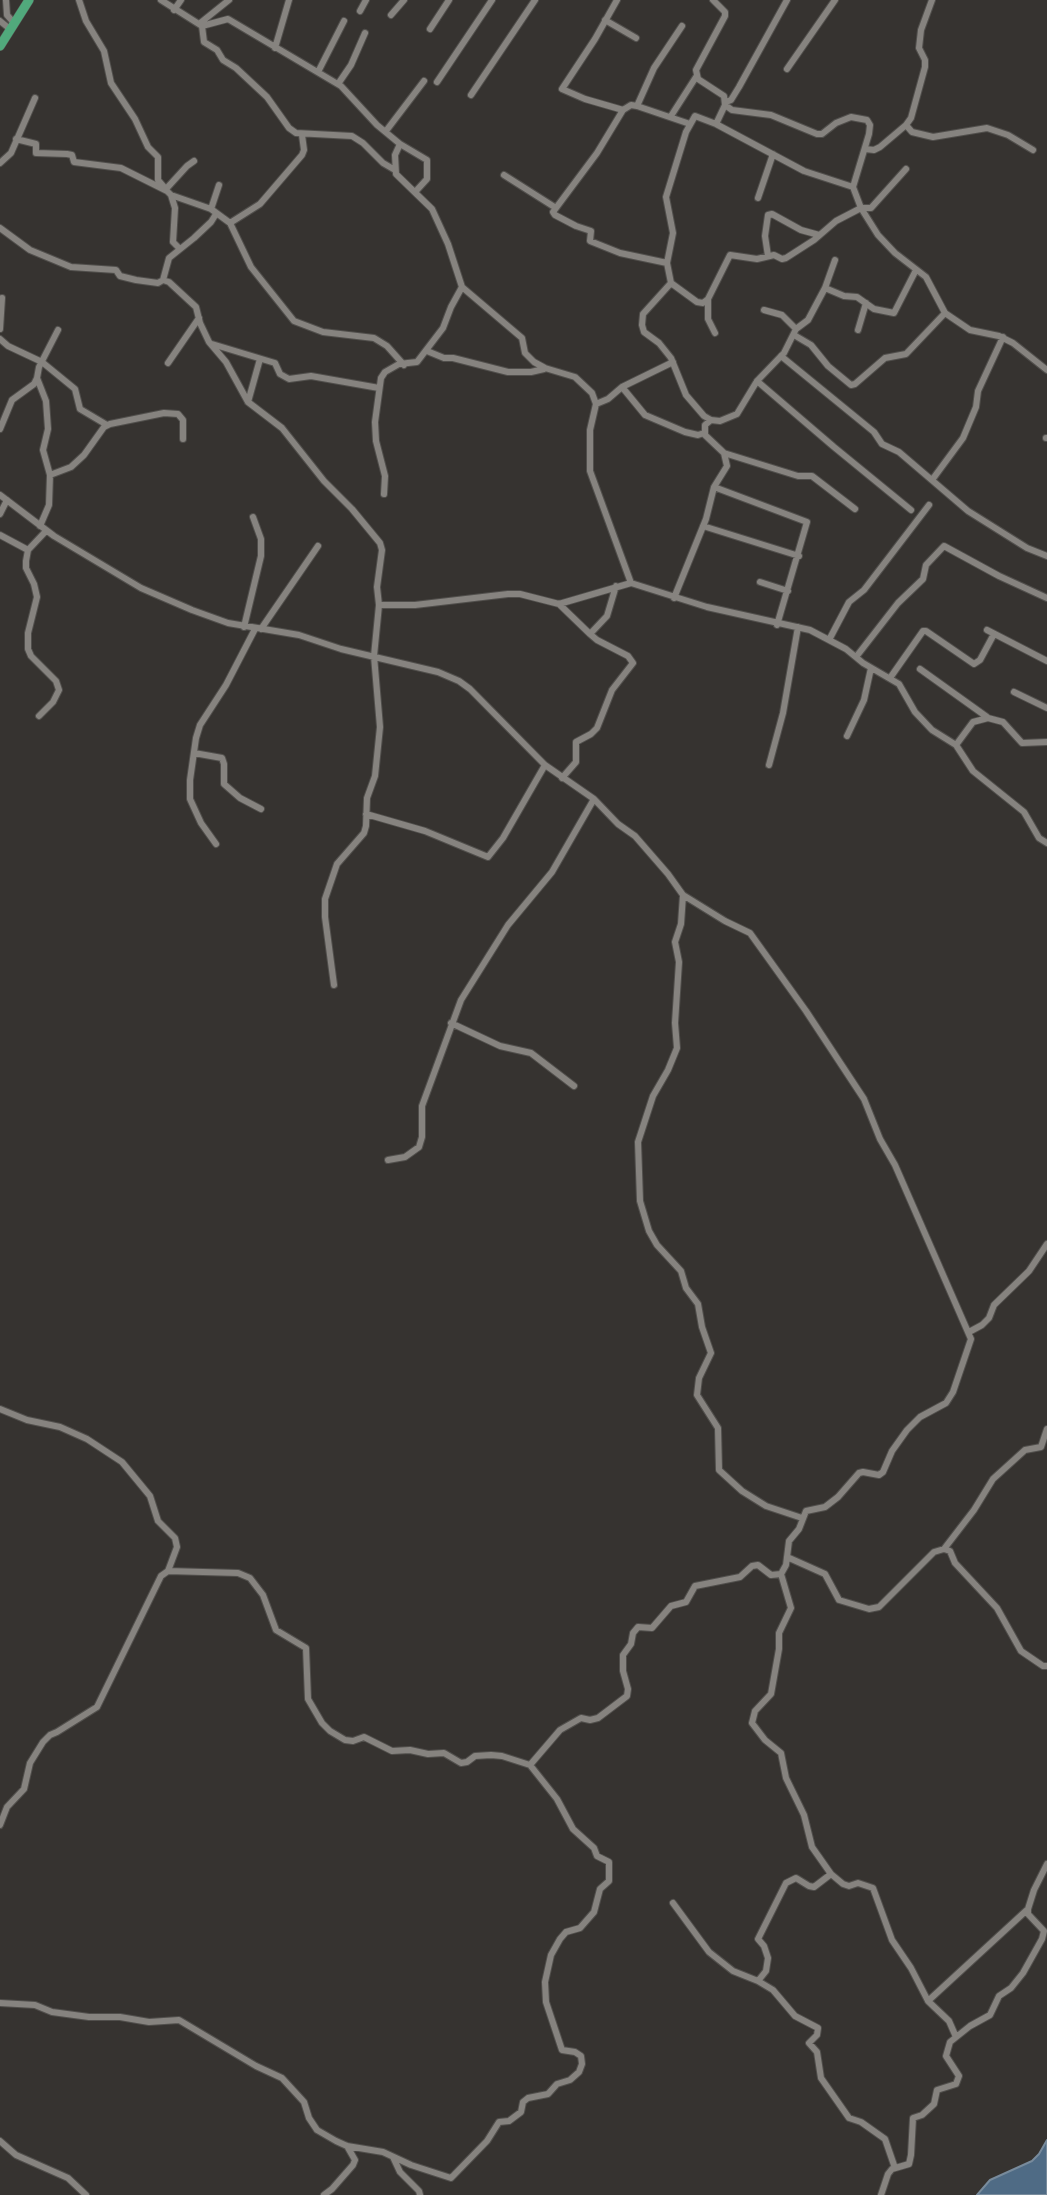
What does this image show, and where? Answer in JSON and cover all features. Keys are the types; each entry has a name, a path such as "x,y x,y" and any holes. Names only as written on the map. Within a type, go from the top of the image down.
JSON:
{"highway":[{"path":"0,46 29,0"}],"street":[{"path":"6,0 7,14 12,26"},
{"path":"79,0 86,20 104,51 112,85 135,119 148,147 158,157 158,180 168,192 175,208 173,242 179,248"},
{"path":"161,0 200,25 228,19 338,84 377,125 428,163 427,179 416,191"},
{"path":"174,10 181,0"},
{"path":"200,25 229,0"},
{"path":"275,48 289,0"},
{"path":"360,11 366,0"},
{"path":"391,15 404,0"},
{"path":"430,29 449,0"},
{"path":"437,82 492,0"},
{"path":"471,95 535,0"},
{"path":"617,0 562,90 623,110"},
{"path":"671,116 696,77 696,70 725,16 725,12 713,0"},
{"path":"716,124 787,0"},
{"path":"787,69 835,0"},
{"path":"865,149 874,150 880,147 911,118 925,67 920,51 920,34 932,0"},
{"path":"605,20 636,38"},
{"path":"0,21 12,26"},
{"path":"318,72 344,21"},
{"path":"200,25 204,42 217,50 223,60 237,69 267,97 289,128 302,135 352,136 395,170 434,214 448,244 462,286 520,336 525,353 534,362 575,377 589,389 596,404 590,432 590,471 631,583"},
{"path":"637,106 654,68 682,26"},
{"path":"338,84 351,65 365,33"},
{"path":"696,77 724,96 726,104 738,112 777,117 820,134 845,118 863,118 870,125 853,187 861,208 885,242 926,277 945,313 970,330 1003,337 1047,370"},
{"path":"386,131 424,81"},
{"path":"0,163 10,155 35,98"},
{"path":"667,263 620,253 590,241 591,231 554,215 556,208 597,153 623,110 631,105 637,106 690,124"},
{"path":"853,187 816,176 716,124 695,116 680,149 667,196 673,233 667,263 671,284 697,302 703,303 708,299 730,255 757,259 774,255 783,259 836,221 861,208 871,208 906,169"},
{"path":"906,125 912,132 933,137 987,128 1008,135 1033,150"},
{"path":"230,223 267,198 302,155 302,135"},
{"path":"16,139 36,145 36,153 72,155 74,162 121,169 214,211 230,223 251,267 294,321 323,332 374,338 387,346 404,365"},
{"path":"395,170 395,155 400,144"},
{"path":"758,198 773,154"},
{"path":"168,192 187,166 194,161"},
{"path":"504,175 556,208"},
{"path":"0,228 30,250 71,267 116,270 120,276 158,283 163,279 169,258 211,222 219,185"},
{"path":"768,256 765,236 768,215 772,214 802,230 819,235"},
{"path":"708,422 725,420 737,414 757,381 781,356 795,332 808,320 825,288 835,260"},
{"path":"825,288 857,298 874,309 896,312 916,270"},
{"path":"163,279 196,307 209,342 226,362 248,402 282,428 324,481 380,543 382,550 377,587 379,605 374,656 380,727 375,776 367,797 363,833 337,864 326,899 325,917 334,985"},
{"path":"671,284 643,314 642,325 644,332 659,343 673,362 687,396 708,422 705,433"},
{"path":"384,494 385,476 376,432 379,388 385,372 399,365 417,362 427,351 443,328 462,286"},
{"path":"0,330 2,298"},
{"path":"708,299 708,318 715,333"},
{"path":"858,330 866,303"},
{"path":"764,310 782,315 835,373 851,385 885,358 906,354 945,313"},
{"path":"168,363 199,318"},
{"path":"0,429 12,400 34,384 58,330"},
{"path":"932,480 963,438 976,407 978,391 1003,337"},
{"path":"0,339 8,346 42,362 75,389 80,409 107,425"},
{"path":"209,342 277,364 280,374 289,379 311,376 379,388"},
{"path":"427,351 444,358 508,372 531,372 545,368"},
{"path":"781,356 874,432 882,444 899,452 968,512 1027,548 1047,556"},
{"path":"248,402 260,359"},
{"path":"596,404 622,387 673,362"},
{"path":"37,378 47,401 48,429 43,450 50,475 49,505 43,528 28,550 26,568 37,597 28,633 28,649 31,656 56,681 59,690 53,702 39,716"},
{"path":"757,381 911,510"},
{"path":"622,387 645,415 685,432 705,433"},
{"path":"50,475 71,467 107,425 155,415 179,414 183,420 183,439"},
{"path":"705,433 724,453 798,477 812,475 855,509"},
{"path":"674,598 703,526 714,486 727,466 724,453"},
{"path":"714,486 807,522 777,625"},
{"path":"0,495 43,528 141,588 208,616 244,627 299,635 341,649 438,671 459,681 481,699 545,765 594,799 642,843 683,895 750,933 852,1077 869,1108 880,1139 890,1155 969,1332 970,1348 946,1403 919,1417 907,1430 892,1451 883,1472 879,1475 863,1472 859,1474 825,1507 806,1511 799,1529 789,1541 781,1574 792,1608 779,1633 771,1694 755,1711 752,1723 765,1740 781,1753 786,1778 804,1815 812,1847 831,1874 849,1886 858,1883 873,1888 892,1940 911,1968 928,2001 949,2021 956,2037"},
{"path":"0,514 7,500"},
{"path":"829,640 849,602 864,590 929,505"},
{"path":"244,627 261,556 261,539 253,517"},
{"path":"703,526 799,556"},
{"path":"0,535 28,550"},
{"path":"216,844 197,816 190,799 194,752 200,725 258,629 318,546"},
{"path":"856,657 898,603 923,579 925,567 944,546 1047,598"},
{"path":"760,582 788,592"},
{"path":"559,604 631,583 674,598 821,634 904,689 915,712 932,730 956,745 973,771 1024,812 1039,838 1047,844"},
{"path":"590,634 607,616 616,586"},
{"path":"379,605 415,606 497,594 520,594 559,604 597,640 628,656 633,663 612,690 597,728 576,742 576,762 562,778"},
{"path":"769,765 786,702 798,627"},
{"path":"987,630 1047,661"},
{"path":"890,678 923,631 974,664 980,660 994,634"},
{"path":"847,736 864,700 872,668"},
{"path":"920,669 988,718 1003,722 1021,743 1047,742"},
{"path":"1014,692 1047,708"},
{"path":"956,745 973,722 988,718"},
{"path":"194,752 222,758 224,784 240,798 261,809"},
{"path":"366,814 417,828 488,857 503,838 545,765"},
{"path":"388,1160 405,1157 419,1147 422,1137 422,1106 451,1023 467,989 502,934 552,873 594,799"},
{"path":"683,895 681,924 676,942 679,962 675,1023 677,1048 653,1096 638,1142 640,1201 649,1231 657,1245 681,1271 686,1288 698,1304 711,1353 699,1378 697,1395 718,1428 719,1470 742,1491 766,1506 802,1518"},
{"path":"451,1023 500,1046 531,1053 574,1086"},
{"path":"969,1332 989,1318 995,1305 1029,1271 1047,1244"},
{"path":"0,1409 18,1417 60,1427 87,1439 122,1462 150,1496 158,1521 175,1538 177,1547 97,1707 43,1742 30,1763 24,1789 7,1807 0,1825"},
{"path":"944,1549 974,1510 993,1479 1025,1450 1041,1447 1047,1429"},
{"path":"787,1557 825,1574 839,1600 869,1609 879,1607 934,1552 944,1549 950,1551 955,1563 997,1608 1021,1651 1047,1666"},
{"path":"530,1765 561,1730 581,1718 590,1720 598,1717 627,1696 623,1655 638,1627 652,1628 671,1605 685,1602 695,1586 740,1577 752,1566 758,1565 771,1575 781,1574"},
{"path":"0,2003 35,2005 52,2011 89,2017 120,2017 149,2022 179,2020 256,2066 282,2078 304,2102 309,2118 317,2130 347,2146 369,2149 451,2178 487,2141 499,2122 509,2121 521,2112 523,2102 528,2098 548,2094 557,2084 570,2080 579,2073 581,2056 562,2050 546,2002 545,1982 551,1955 560,1939 566,1932 580,1928 594,1912 600,1889 609,1881 609,1862 597,1856 594,1848 573,1829 557,1799 530,1765 491,1755 475,1756 461,1763 444,1753 428,1754 410,1750 395,1752 363,1737 353,1741 345,1740 322,1723 308,1699 306,1648 276,1630 263,1595 250,1578 237,1573 167,1571"},
{"path":"1044,1931 1028,1914 1028,1909 1047,1864"},
{"path":"758,1981 766,1971 768,1958 758,1939 786,1883 796,1878 814,1887 831,1874"},
{"path":"673,1903 709,1952 733,1972 758,1981 779,1995 795,2016 818,2028 817,2035 809,2043 817,2052 821,2078 849,2118 861,2122 885,2139 895,2168"},
{"path":"928,2001 1028,1909"},
{"path":"881,2195 888,2174 895,2168 909,2164 913,2118 922,2115 934,2104 937,2090 956,2084 959,2076 946,2056 950,2042 990,2015 999,1996 1011,1988 1023,1973 1042,1939 1047,1922"},
{"path":"0,2141 16,2155 68,2178 86,2195"},
{"path":"324,2195 353,2165 355,2160 347,2146"},
{"path":"394,2157 400,2172 420,2195"}],"water":[{"path":"1047,2140 1047,2195 977,2195 990,2180 1032,2161"}]}
